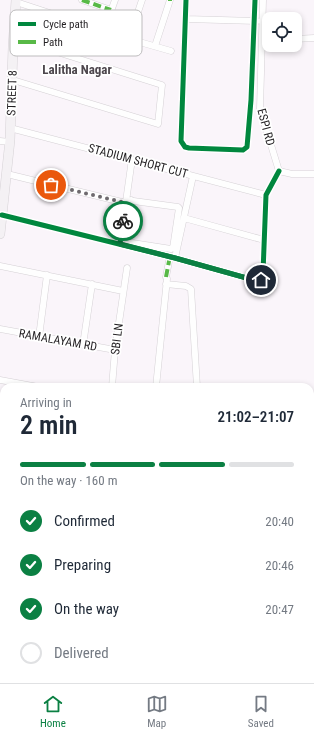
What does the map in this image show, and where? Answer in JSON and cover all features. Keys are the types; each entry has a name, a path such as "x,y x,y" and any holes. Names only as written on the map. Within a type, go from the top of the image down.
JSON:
{"street":[{"path":"82,0 90,1 111,10 115,0"},
{"path":"139,10 142,0"},
{"path":"155,46 170,0"},
{"path":"186,0 181,141 185,147 189,148 243,150 247,147 251,100 255,0"},
{"name":"ESPI RD","path":"263,12 264,0"},
{"path":"16,1 42,10"},
{"path":"186,19 262,21"},
{"path":"302,39 314,38"},
{"name":"ESPI RD","path":"262,39 260,109 279,171"},
{"path":"142,42 171,51"},
{"name":"STREET 8","path":"0,234 2,193 10,142 13,56"},
{"path":"13,80 158,124 162,86 69,56"},
{"path":"252,67 261,67"},
{"path":"251,100 260,100"},
{"name":"STADIUM SHORT CUT","path":"10,128 266,195"},
{"path":"0,141 10,142"},
{"path":"132,160 125,239 128,243 173,248 193,176"},
{"path":"2,215 173,257 257,281 261,280 262,277 266,195 279,171 292,174 314,174"},
{"path":"6,174 128,201 183,208"},
{"path":"120,244 128,201"},
{"path":"156,383 167,280 184,218 183,208"},
{"path":"184,218 264,240"},
{"path":"0,266 123,291"},
{"name":"SBI LN","path":"112,383 115,350 127,268"},
{"path":"39,337 47,275"},
{"path":"167,280 191,289 197,383"},
{"path":"83,345 92,284"},
{"name":"RAMALAYAM RD","path":"0,330 115,350"},
{"path":"0,380 16,383"}],"marked path":[{"path":"82,0 111,10"},
{"path":"166,277 170,256"}],"cycle path":[{"path":"186,0 181,141 185,147 189,148 243,150 247,147 251,100 255,0"},
{"path":"2,215 175,258 257,281 261,280 263,273 266,195 279,171"}],"way so far":[{"path":"51,185 126,203 123,221"}],"district":[{"name":"Lalitha Nagar","path":"77,69"}],"route":[{"path":"123,221 120,244 257,281 261,280"}]}
